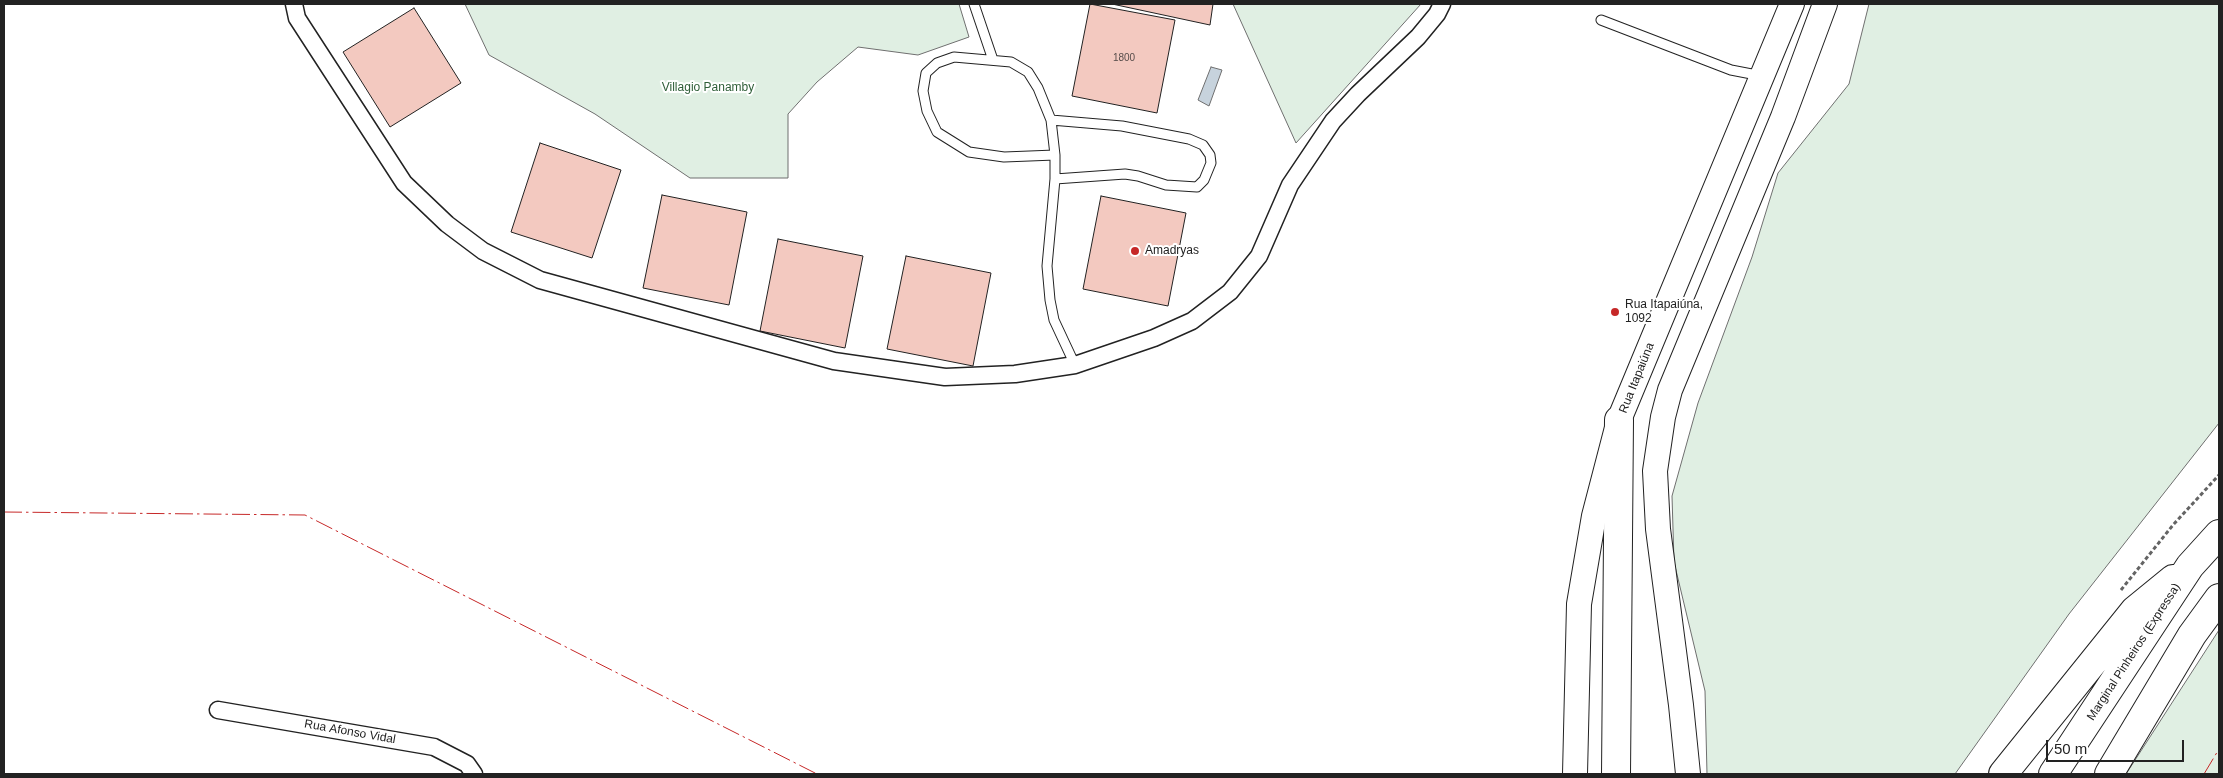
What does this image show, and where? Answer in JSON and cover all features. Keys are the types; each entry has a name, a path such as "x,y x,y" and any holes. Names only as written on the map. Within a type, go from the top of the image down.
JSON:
{"highway":[{"path":"1616,774 1620,420"},
{"name":"Marginal Pinheiros (Expressa)","path":"2053,774 2190,566 2219,534"},
{"path":"2003,774 2135,610 2190,566"},
{"path":"2109,774 2192,635 2219,598"}],"main road":[{"name":"Rua Itapaiúna","path":"1575,774 1579,604 1594,516 1620,420 1792,4"},
{"path":"1688,774 1682,705 1658,529 1655,471 1663,417 1670,390 1784,117 1825,4"}],"street":[{"path":"294,4 297,18 404,183 447,224 484,252 540,280 834,361 945,377 1015,374 1075,365 1162,335 1192,321 1230,292 1260,256 1290,185 1333,122 1358,94 1418,37 1437,14 1442,4"},
{"name":"Rua Afonso Vidal","path":"218,710 434,747 467,764 474,774"}],"lane":[{"path":"974,4 993,60"},
{"path":"1600,20 1731,70 1762,76"},
{"path":"1055,155 1004,157 968,152 937,132 927,111 923,91 926,73 937,63 954,57 1011,62 1028,72 1038,88 1051,120 1055,155 1055,179 1047,266 1050,300 1054,320 1075,365"},
{"path":"1051,120 1122,126 1189,139 1203,145 1210,155 1211,163 1204,180 1197,187 1166,185 1125,174 1055,179"}],"green space":[{"name":"Villagio Panamby","path":"465,4 959,4 969,37 918,55 858,47 817,82 788,114 788,178 690,178 595,114 489,55"},
{"path":"1233,4 1421,4 1296,143"},
{"path":"1869,4 2219,4 2219,423 2069,614 1955,774 1707,774 1705,691 1674,562 1672,496 1698,403 1752,257 1778,173 1849,84"},
{"path":"2219,630 2219,774 2126,774"}],"shaded area":[{"path":"1211,67 1222,70 1209,106 1198,100"}],"building":[{"path":"1090,4 1175,20 1157,113 1072,96"},
{"path":"1112,4 1213,4 1210,25"},
{"path":"414,8 461,83 390,127 343,52"},
{"path":"540,143 621,170 592,258 511,232"},
{"path":"662,195 747,212 729,305 643,288"},
{"name":"Amadryas","path":"1101,196 1186,213 1168,306 1083,289"},
{"path":"778,239 863,256 845,348 760,331"},
{"path":"906,256 991,273 973,366 887,349"}],"power":[{"path":"4,512 305,515 817,774"},
{"path":"2204,774 2219,749"}],"place":[{"name":"Amadryas","path":"1135,251"},
{"name":"Rua Itapaiúna, 1092","path":"1615,312"}]}
